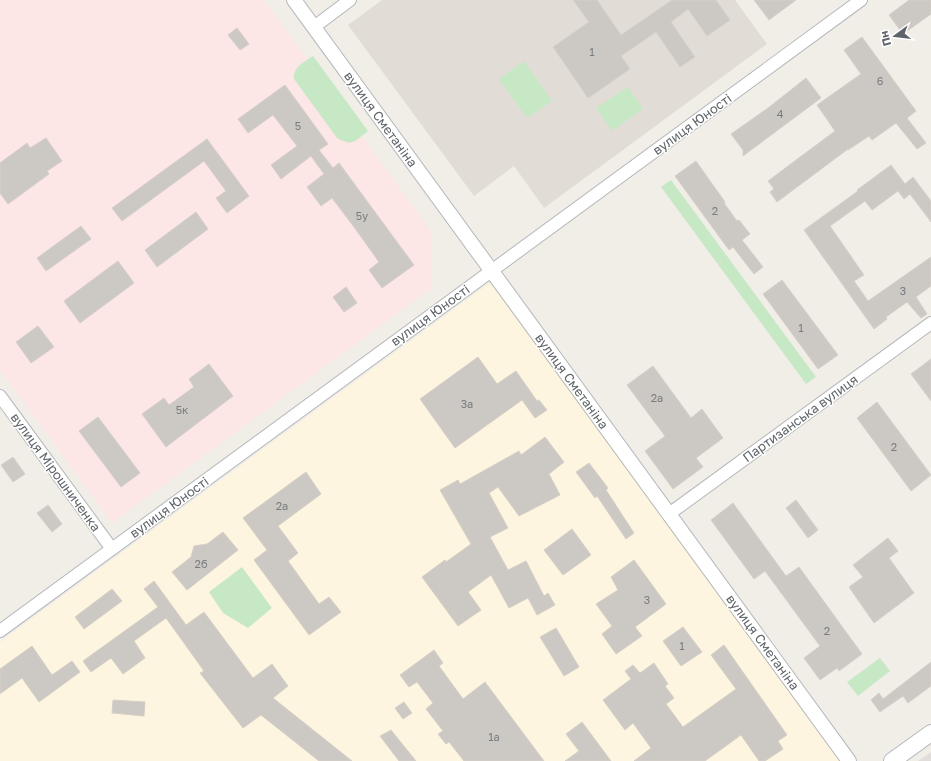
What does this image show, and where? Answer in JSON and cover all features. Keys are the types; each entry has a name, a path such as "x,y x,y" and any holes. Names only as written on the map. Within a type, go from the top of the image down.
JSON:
{"main road":[{"path":"892,761 931,733"}],"street":[{"name":"вулиця Сметаніна","path":"294,0 849,761"},
{"path":"314,27 350,0"},
{"name":"вулиця Юності","path":"2,624 112,549 491,270 862,0"},
{"name":"Партизанська вулиця","path":"669,514 931,323"},
{"name":"вулиця Мірошниченка","path":"0,396 112,549"}],"shaded area":[{"path":"0,0 264,0 432,233 432,288 112,523 0,370"},
{"path":"382,0 735,0 767,44 544,208 514,166 474,196 348,25"},
{"path":"491,282 845,761 0,761 0,642"},
{"path":"931,752 931,761 918,761"}],"green space":[{"path":"313,56 368,131 354,142 342,141 337,138 294,79 297,68"},
{"path":"524,61 552,101 527,118 499,79"},
{"path":"628,87 643,109 612,131 596,108"},
{"path":"671,180 816,377 806,384 661,187"},
{"path":"242,567 272,608 248,628 223,613 209,592"},
{"path":"880,658 890,671 858,696 847,682"}],"building":[{"path":"573,0 597,0 621,35 672,0 716,0 730,20 707,36 688,9 671,22 695,57 680,67 656,32 621,56 630,69 588,98 553,47 589,22"},
{"path":"754,0 796,0 769,20"},
{"path":"909,0 931,0 931,14 903,34 889,15"},
{"path":"237,28 249,44 240,50 228,35"},
{"path":"862,37 916,111 907,118 926,143 917,149 896,123 872,140 869,136 848,149 777,202 770,192 774,189 768,181 835,131 817,105 861,74 844,50"},
{"path":"806,78 821,98 743,156 743,150 731,134 768,108"},
{"path":"285,85 328,144 319,150 333,168 339,163 414,265 382,288 369,270 379,262 354,227 332,198 321,206 307,187 324,174 311,156 281,179 271,165 297,146 273,115 248,133 238,119"},
{"path":"46,138 62,161 47,171 49,174 8,204 0,193 0,163 27,143 30,148"},
{"path":"207,139 249,196 227,213 216,198 226,191 204,161 122,221 112,208"},
{"path":"696,161 737,221 739,220 750,234 742,240 763,267 754,274 733,247 729,250 675,176"},
{"path":"891,165 905,184 913,177 931,201 931,222 910,194 904,199 898,191 872,210 865,201 830,226 864,275 854,281 868,301 931,257 931,286 916,297 927,314 921,318 907,302 886,317 887,319 874,329 804,230"},
{"path":"196,212 208,229 157,267 145,250"},
{"path":"81,226 91,239 46,271 37,258"},
{"path":"118,261 134,283 80,323 64,301"},
{"path":"782,280 838,355 818,369 763,294"},
{"path":"346,287 357,303 344,312 333,297"},
{"path":"38,326 54,347 31,363 16,342"},
{"path":"478,357 497,384 516,371 537,401 539,400 547,410 535,418 522,400 455,448 420,399"},
{"path":"931,359 931,401 911,374"},
{"path":"209,364 233,396 166,447 142,414 164,398 169,405 194,387 189,379"},
{"path":"653,366 691,418 702,409 723,438 696,458 703,467 673,489 645,451 665,436 627,385"},
{"path":"877,402 931,475 911,491 857,418"},
{"path":"98,417 140,473 121,487 79,431"},
{"path":"545,437 564,462 549,474 560,495 519,516 498,487 489,493 508,528 490,537 508,570 526,561 544,596 548,593 555,605 537,615 528,598 509,608 491,575 468,592 481,610 458,626 422,577 445,560 446,562 471,544 440,490 458,480 460,484 519,451 521,455"},
{"path":"13,457 25,474 13,482 1,465"},
{"path":"589,463 608,488 606,490 634,533 626,539 597,496 595,498 576,472"},
{"path":"306,472 321,494 278,526 298,553 288,561 319,604 329,597 341,612 309,635 254,560 267,550 243,518"},
{"path":"796,500 818,530 808,538 786,508"},
{"path":"733,503 786,576 799,567 862,654 839,671 837,668 820,680 804,658 820,646 765,571 754,579 711,520"},
{"path":"48,505 62,524 52,532 37,513"},
{"path":"572,529 591,555 563,575 544,550"},
{"path":"223,532 238,550 187,590 172,572 191,557 194,546 207,544"},
{"path":"888,538 898,551 889,558 914,593 874,623 849,587 863,577 853,565"},
{"path":"634,560 666,604 635,627 642,636 616,654 602,634 612,626 596,604 618,590 611,577"},
{"path":"154,581 186,625 204,612 253,678 272,664 288,686 273,698 352,761 319,761 261,715 243,728 200,673 204,671 166,618 134,641 145,658 123,674 111,658 91,672 83,661 158,607 144,589"},
{"path":"112,589 122,601 84,629 75,617"},
{"path":"683,627 702,652 681,666 663,641"},
{"path":"556,628 579,667 564,676 540,637"},
{"path":"724,645 787,735 778,741 783,749 765,761 759,761 741,735 705,761 634,761 651,748 633,723 625,730 603,700 631,679 625,671 633,665 640,673 654,663 668,684 665,686 674,698 666,704 683,727 736,689 711,655"},
{"path":"32,646 52,675 72,661 80,672 39,702 22,678 0,694 0,669"},
{"path":"434,650 443,663 439,666 463,699 485,682 544,761 464,761 449,742 446,744 438,734 443,731 426,709 433,703 417,682 409,687 400,675"},
{"path":"931,662 931,686 908,703 903,696 880,712 871,700 879,693 883,699"},
{"path":"113,700 145,702 144,716 112,713"},
{"path":"404,702 412,713 403,719 395,708"},
{"path":"582,722 611,761 565,761 579,751 566,734"},
{"path":"391,730 416,761 399,761 380,736"}]}
